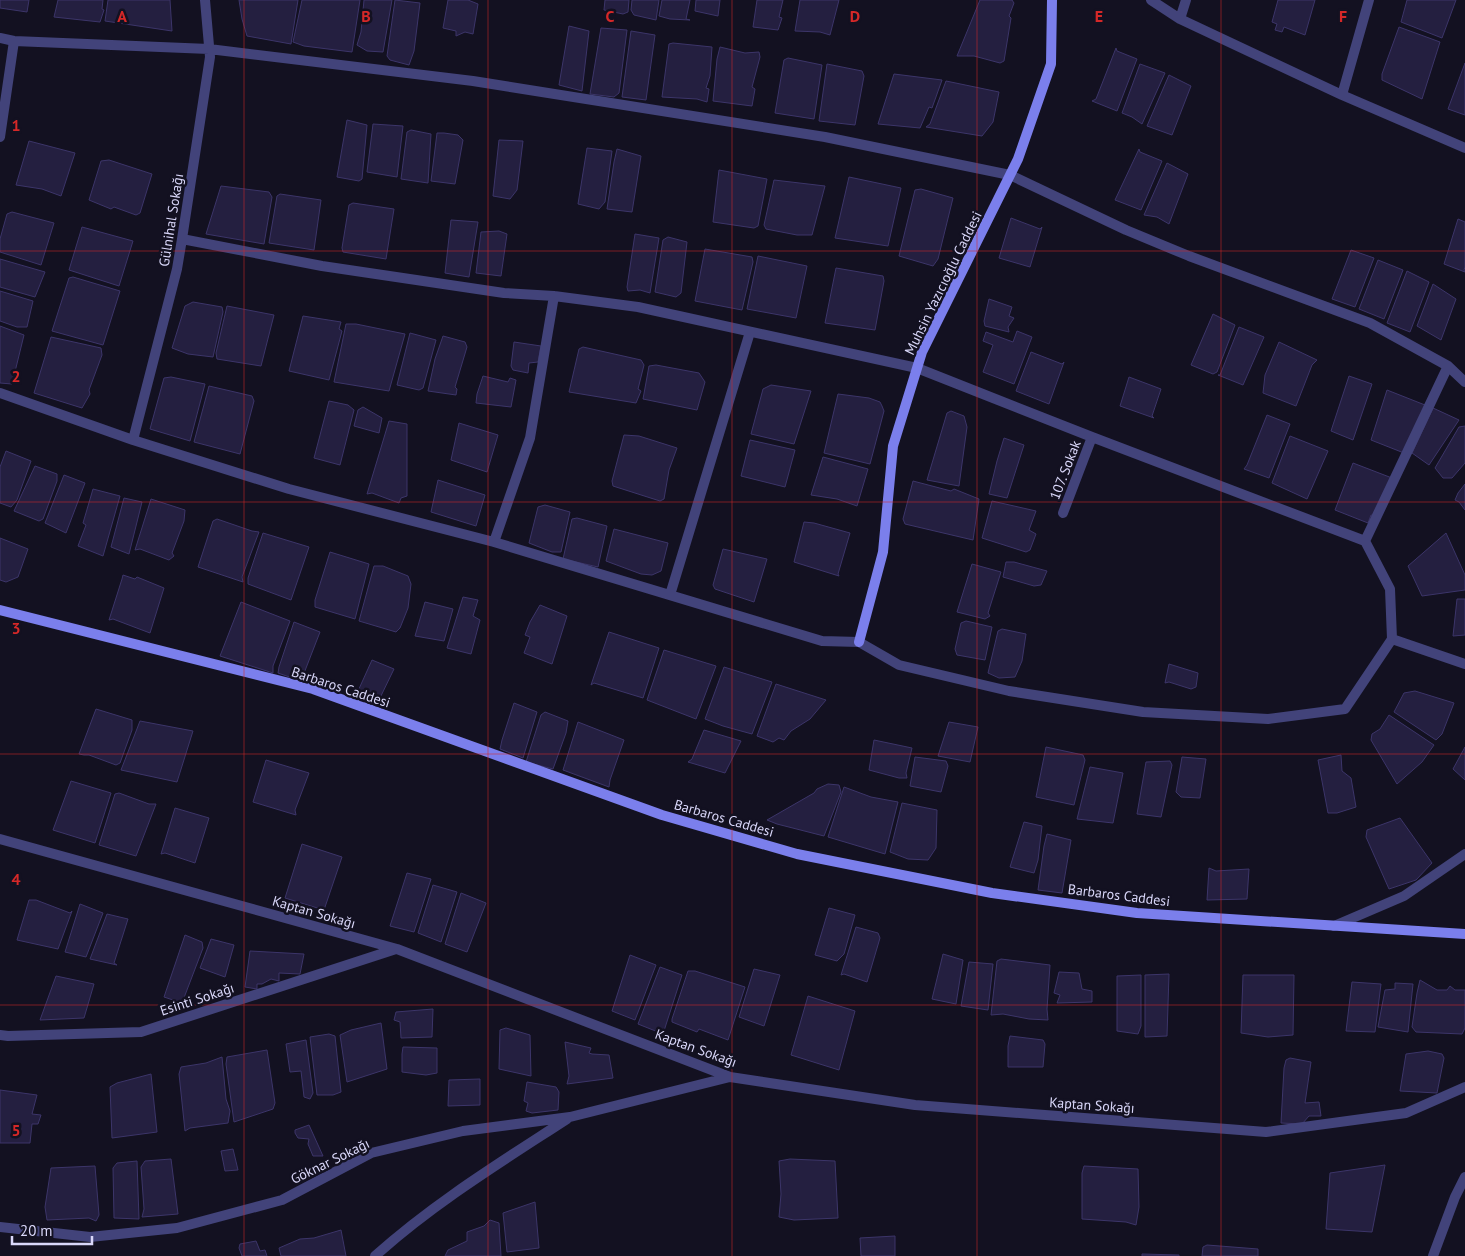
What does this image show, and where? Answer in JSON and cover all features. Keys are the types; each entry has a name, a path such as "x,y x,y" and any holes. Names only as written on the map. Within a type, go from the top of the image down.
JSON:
{"street":[{"name":"Gülnihal Sokağı","path":"133,440 177,269 182,239 210,57 205,0"},
{"name":"Muhsin Yazıcıoğlu Caddesi","path":"858,642 882,552 893,446 922,352 1018,159 1051,64 1052,0"},
{"path":"1151,0 1180,19 1342,95 1465,148"},
{"path":"1180,19 1186,0"},
{"path":"1342,95 1369,0"},
{"path":"0,38 14,41 209,49 473,81 824,137 1010,175 1126,230 1189,256 1370,323 1448,366 1465,382"},
{"path":"0,137 14,41"},
{"path":"0,393 133,440 288,489 494,542 822,641 858,642 899,666 1008,691 1143,712 1268,719 1345,709 1392,639 1390,589 1365,541 917,368 638,307 554,296 504,293 322,266 182,239"},
{"path":"494,542 530,438 554,296"},
{"path":"670,595 750,332"},
{"path":"1365,541 1448,366"},
{"name":"107. Sokak","path":"1063,513 1092,437"},
{"name":"Barbaros Caddesi","path":"0,610 313,689 662,815 797,854 992,893 1137,913 1465,934"},
{"path":"1392,639 1465,664"},
{"name":"Kaptan Sokağı","path":"0,839 396,949 730,1077 915,1105 1266,1132 1406,1113 1465,1087"},
{"path":"1334,926 1404,896 1465,854"},
{"name":"Esinti Sokağı","path":"0,1035 141,1032 396,949"},
{"name":"Göknar Sokağı","path":"0,1227 90,1237 177,1228 282,1200 371,1154 463,1131 570,1117 730,1077"},
{"path":"375,1256 400,1233 476,1178 570,1117"},
{"path":"1433,1256 1455,1197 1465,1177"}],"building":[{"path":"0,0 29,0 27,12 0,8"},
{"path":"58,0 103,0 102,9 104,10 100,22 54,17"},
{"path":"108,0 170,0 172,31 105,21"},
{"path":"239,0 298,0 291,44 247,36"},
{"path":"302,0 360,0 352,52 304,46 293,42"},
{"path":"364,0 392,0 383,52 367,51 357,45 361,32"},
{"path":"395,0 420,3 414,51 409,65 390,60 387,56"},
{"path":"448,0 468,0 478,4 473,34 465,32 456,36 456,31 443,28"},
{"path":"605,0 629,0 628,12 623,14 604,10"},
{"path":"632,0 659,0 656,20 634,15 631,10"},
{"path":"662,0 690,0 686,19 690,20 670,19 659,16"},
{"path":"696,0 720,0 718,16 695,11"},
{"path":"757,0 783,0 779,17 782,18 778,30 753,27"},
{"path":"800,0 839,0 830,35 820,32 795,31"},
{"path":"980,0 1012,0 1014,3 1009,16 1011,18 1004,61 1000,63 974,56 957,56"},
{"path":"1278,0 1315,0 1305,35 1284,27 1282,32 1275,30 1277,24 1272,22"},
{"path":"1407,0 1456,0 1442,38 1401,22"},
{"path":"569,26 589,31 582,91 559,85"},
{"path":"1399,27 1440,42 1422,99 1382,80 1382,74"},
{"path":"601,28 627,30 619,93 614,97 590,94"},
{"path":"631,31 655,35 646,100 622,97"},
{"path":"669,44 712,47 710,76 706,88 709,89 707,102 697,99 662,97"},
{"path":"720,47 745,53 759,52 760,57 752,87 755,89 752,106 713,101"},
{"path":"1116,48 1117,51 1137,59 1117,111 1092,101 1096,99"},
{"path":"788,58 822,65 814,119 775,113 784,60"},
{"path":"1465,63 1465,115 1448,109"},
{"path":"827,64 862,71 864,76 855,125 819,121"},
{"path":"1140,64 1165,73 1142,124 1122,113"},
{"path":"894,74 942,80 932,108 929,107 920,128 878,124"},
{"path":"1169,75 1191,86 1172,135 1147,126"},
{"path":"946,81 999,92 993,122 982,136 926,127 930,124"},
{"path":"347,120 367,125 362,179 359,181 337,177"},
{"path":"373,124 403,126 397,177 367,172"},
{"path":"411,130 431,134 428,183 401,179 407,132"},
{"path":"437,133 458,135 463,140 455,184 431,181"},
{"path":"499,140 523,141 517,190 510,199 493,196"},
{"path":"29,141 75,153 61,196 42,189 16,185"},
{"path":"587,148 612,151 605,202 599,209 578,204"},
{"path":"617,149 641,156 632,212 607,209"},
{"path":"1139,149 1140,152 1162,161 1141,210 1115,200"},
{"path":"109,160 152,174 140,213 136,215 114,207 111,209 89,200 101,161"},
{"path":"1167,163 1188,174 1169,224 1157,217 1144,215"},
{"path":"719,170 767,179 758,226 754,228 713,222"},
{"path":"849,177 901,188 888,246 835,238"},
{"path":"774,180 825,186 812,235 797,235 766,229 764,225"},
{"path":"221,186 269,192 272,197 264,244 206,234"},
{"path":"921,189 953,198 938,259 933,266 899,256 915,190"},
{"path":"280,194 321,200 314,250 269,243 277,196"},
{"path":"353,203 394,209 386,259 343,252 349,205"},
{"path":"12,212 54,223 41,265 0,252 0,239 7,214"},
{"path":"1011,218 1040,229 1042,227 1030,267 999,258"},
{"path":"1458,219 1465,222 1465,272 1444,264"},
{"path":"451,220 478,222 469,277 445,273"},
{"path":"82,227 133,241 119,286 69,270"},
{"path":"499,231 507,234 501,276 476,273 481,232"},
{"path":"635,234 659,238 650,293 640,290 628,291"},
{"path":"668,237 687,242 681,293 676,297 655,292 663,240"},
{"path":"705,249 752,257 753,262 742,310 695,301"},
{"path":"1351,250 1374,258 1355,307 1332,299"},
{"path":"758,256 807,266 796,318 747,309"},
{"path":"0,259 45,272 35,297 0,287"},
{"path":"1378,260 1403,270 1384,319 1359,309"},
{"path":"836,268 883,276 884,281 875,330 825,323"},
{"path":"1407,271 1429,282 1410,332 1387,323"},
{"path":"73,277 120,291 103,345 52,331 69,278"},
{"path":"1433,284 1456,299 1441,340 1417,326"},
{"path":"0,291 33,301 27,327 17,327 0,321"},
{"path":"989,299 1012,307 1009,316 1014,318 1008,327 1009,332 985,326 984,321"},
{"path":"193,302 222,307 223,312 213,357 188,354 172,348 185,306"},
{"path":"227,306 274,315 261,366 217,359 216,353"},
{"path":"1213,314 1235,325 1217,372 1213,374 1191,365"},
{"path":"303,316 341,322 339,329 342,331 329,380 289,371"},
{"path":"346,324 356,324 405,334 389,391 334,382"},
{"path":"0,326 24,335 12,384 0,383"},
{"path":"1239,327 1264,337 1243,385 1218,375 1220,375"},
{"path":"1017,331 1032,337 1014,384 983,372 993,345 983,341 986,332 1013,342"},
{"path":"410,333 436,340 423,388 419,390 397,385"},
{"path":"443,336 465,342 467,347 455,387 457,389 456,395 428,391 435,359"},
{"path":"51,337 101,348 102,355 89,390 90,394 82,408 34,393"},
{"path":"514,342 541,346 538,362 529,363 528,373 513,370 511,366"},
{"path":"1279,342 1317,360 1312,365 1296,406 1263,393 1265,375"},
{"path":"583,347 641,360 644,365 638,389 641,391 636,403 569,392 579,349"},
{"path":"1031,352 1062,364 1064,362 1049,404 1016,391"},
{"path":"656,365 699,373 705,382 697,410 643,399 649,366"},
{"path":"483,376 508,382 510,378 516,380 511,407 476,403"},
{"path":"1349,376 1372,384 1353,440 1331,431"},
{"path":"171,377 205,384 190,441 150,429 164,378"},
{"path":"1129,377 1161,389 1152,416 1154,418 1120,406"},
{"path":"771,385 811,391 794,444 751,434 763,389"},
{"path":"209,386 252,396 254,401 240,454 194,442"},
{"path":"1387,390 1425,405 1404,453 1371,440"},
{"path":"838,394 869,398 880,402 882,406 884,411 870,464 824,453"},
{"path":"329,401 348,405 354,410 340,465 314,458"},
{"path":"363,407 382,418 379,433 354,426 358,410"},
{"path":"1433,408 1459,420 1429,465 1412,453"},
{"path":"951,411 964,416 967,427 959,486 927,480 947,413"},
{"path":"1267,415 1290,424 1269,478 1244,469"},
{"path":"389,421 407,424 407,496 401,498 399,503 372,493 367,494"},
{"path":"459,423 498,435 487,472 451,460"},
{"path":"1465,426 1465,463 1452,478 1443,478 1435,468 1459,427"},
{"path":"624,435 639,436 677,448 669,470 664,499 660,501 613,486 612,481"},
{"path":"1290,436 1328,451 1307,499 1272,483"},
{"path":"1004,438 1024,445 1007,498 989,494"},
{"path":"750,440 795,450 785,487 741,476"},
{"path":"6,451 31,461 17,500 11,507 0,503 0,467"},
{"path":"823,457 868,469 857,506 837,499 811,495"},
{"path":"1353,463 1392,478 1375,516 1371,515 1368,523 1335,510"},
{"path":"35,466 57,474 57,481 43,519 39,521 14,511"},
{"path":"64,475 85,483 66,533 45,523"},
{"path":"438,480 485,495 476,526 431,512"},
{"path":"913,481 951,491 954,489 979,499 973,540 905,524 903,519"},
{"path":"1465,484 1465,510 1455,500"},
{"path":"93,489 120,496 103,556 78,546 86,525 83,523"},
{"path":"124,498 142,502 129,554 111,547"},
{"path":"151,499 185,510 184,521 172,553 174,556 169,560 140,549 135,550"},
{"path":"992,501 1036,511 1029,530 1036,534 1030,550 1026,552 982,538"},
{"path":"545,505 570,512 561,552 552,552 529,543 538,507"},
{"path":"577,518 607,526 598,567 563,559 572,519"},
{"path":"217,519 259,532 242,577 243,582 198,567 213,521"},
{"path":"804,522 850,533 839,576 794,562"},
{"path":"614,529 668,543 661,571 652,575 641,574 606,561"},
{"path":"263,533 309,547 291,600 248,584 248,578"},
{"path":"1446,533 1465,575 1465,590 1422,596 1408,566"},
{"path":"0,538 28,549 18,577 6,582 0,580"},
{"path":"723,549 767,559 754,602 715,589 713,585"},
{"path":"330,552 369,564 355,619 315,607 315,600"},
{"path":"1006,562 1014,562 1047,571 1041,585 1034,586 1003,577"},
{"path":"972,564 1001,572 988,613 990,616 985,619 957,612"},
{"path":"374,566 383,566 408,576 411,584 408,608 400,628 396,632 359,621"},
{"path":"123,575 135,579 137,577 164,588 150,633 113,619 109,620"},
{"path":"463,597 478,600 473,616 480,620 471,654 447,648"},
{"path":"1457,599 1465,599 1465,635 1453,636"},
{"path":"241,602 290,621 273,666 273,673 220,656"},
{"path":"425,602 453,609 444,641 415,636"},
{"path":"540,605 567,616 552,664 524,653 530,637 525,635"},
{"path":"966,621 992,627 985,660 957,655 955,649 961,623"},
{"path":"294,622 320,632 301,681 278,673"},
{"path":"1002,629 1026,634 1022,661 1015,677 999,678 988,673 998,631"},
{"path":"609,632 659,648 643,698 594,683 591,685"},
{"path":"664,650 716,666 696,719 647,700"},
{"path":"372,660 394,669 378,702 360,695 358,691"},
{"path":"1169,664 1198,673 1196,687 1191,689 1169,682 1165,683"},
{"path":"724,667 772,682 752,734 705,719"},
{"path":"776,684 826,700 810,719 791,731 784,740 779,738 773,742 757,736"},
{"path":"1415,691 1454,703 1442,734 1436,740 1394,712 1404,693"},
{"path":"514,703 537,712 523,758 500,749"},
{"path":"96,709 132,720 132,730 120,763 116,765 89,755 79,754"},
{"path":"545,712 568,721 566,733 553,769 526,762 541,715"},
{"path":"1389,715 1434,745 1422,762 1397,784 1371,740 1372,734 1380,729"},
{"path":"140,721 193,731 177,782 121,770"},
{"path":"578,722 624,740 609,787 563,770"},
{"path":"949,722 978,727 970,762 938,756"},
{"path":"704,730 741,741 725,773 688,762 692,759"},
{"path":"874,740 912,748 906,773 907,778 899,778 869,770"},
{"path":"1046,747 1083,755 1085,760 1074,805 1036,797"},
{"path":"1465,747 1465,780 1453,769"},
{"path":"1341,755 1342,771 1351,778 1356,807 1337,813 1328,813 1318,760"},
{"path":"915,757 946,761 948,766 941,792 910,786"},
{"path":"1182,757 1206,759 1200,798 1181,797 1176,792"},
{"path":"266,760 309,773 295,810 296,815 253,802"},
{"path":"1170,761 1172,765 1161,817 1137,814 1146,762"},
{"path":"1090,767 1123,773 1113,823 1077,819"},
{"path":"71,781 111,793 95,843 53,830"},
{"path":"828,784 839,785 841,792 824,836 767,820 814,793 817,789"},
{"path":"844,787 871,797 898,802 885,854 828,837"},
{"path":"119,793 149,804 156,804 136,856 99,845 115,794"},
{"path":"902,803 937,810 936,848 928,860 908,859 890,852"},
{"path":"175,808 209,818 195,863 165,853 161,854"},
{"path":"1400,818 1432,863 1416,880 1389,889 1366,837 1367,830"},
{"path":"1024,822 1042,826 1038,860 1034,873 1010,867"},
{"path":"1047,834 1071,840 1062,893 1038,890"},
{"path":"302,844 342,857 324,910 285,898"},
{"path":"1209,868 1216,871 1249,869 1247,899 1207,900"},
{"path":"407,873 431,879 414,932 390,926"},
{"path":"433,885 457,892 441,942 418,933"},
{"path":"461,893 486,903 467,952 445,944"},
{"path":"29,900 36,900 70,913 72,911 58,949 17,940"},
{"path":"80,904 103,913 86,957 65,952"},
{"path":"829,908 855,915 844,954 837,961 815,955"},
{"path":"107,914 128,919 114,963 117,965 90,959"},
{"path":"856,927 878,933 880,938 867,982 844,974 841,975"},
{"path":"185,935 202,942 203,948 182,1003 164,997"},
{"path":"211,939 234,945 225,977 200,968"},
{"path":"250,951 304,954 300,974 279,973 279,981 271,979 262,984 257,984 257,989 245,987"},
{"path":"943,954 963,960 956,1004 932,999"},
{"path":"630,955 656,965 635,1020 612,1011"},
{"path":"1001,959 1050,965 1048,1020 1029,1019 1003,1014 991,1015 997,961"},
{"path":"969,962 993,964 988,1010 961,1006"},
{"path":"660,967 682,975 663,1034 638,1024"},
{"path":"754,969 780,975 764,1026 739,1017"},
{"path":"688,971 695,971 745,987 728,1040 699,1029 697,1032 672,1022"},
{"path":"1059,972 1079,973 1082,989 1092,991 1092,1002 1057,1003 1060,995 1054,993"},
{"path":"1169,974 1167,1036 1145,1037 1145,975"},
{"path":"1141,975 1141,1026 1138,1034 1117,1031 1117,976"},
{"path":"1243,975 1294,975 1293,1035 1268,1037 1241,1033"},
{"path":"56,976 94,984 84,1018 40,1020"},
{"path":"1420,980 1437,990 1447,990 1450,986 1455,990 1465,990 1465,1028 1462,1034 1416,1032 1412,1027"},
{"path":"1352,982 1381,984 1375,1032 1346,1031"},
{"path":"1395,983 1413,984 1408,1032 1378,1027 1385,990 1395,989"},
{"path":"808,996 855,1011 839,1070 791,1055"},
{"path":"433,1009 432,1037 401,1038 400,1022 394,1020 396,1012"},
{"path":"381,1023 387,1069 347,1082 340,1035 351,1030"},
{"path":"506,1028 530,1035 531,1076 499,1069 500,1030"},
{"path":"329,1034 335,1036 341,1092 333,1095 317,1095 310,1037"},
{"path":"1010,1036 1043,1040 1045,1044 1043,1067 1008,1067"},
{"path":"306,1040 313,1093 310,1099 304,1097 301,1071 290,1072 286,1044"},
{"path":"565,1042 591,1048 589,1053 592,1054 609,1055 613,1078 567,1084 569,1076"},
{"path":"403,1047 437,1048 437,1073 426,1075 402,1072"},
{"path":"267,1050 275,1103 273,1109 234,1122 226,1064 227,1057"},
{"path":"1428,1051 1442,1054 1444,1058 1437,1093 1400,1091 1406,1054"},
{"path":"222,1057 226,1099 230,1111 228,1123 190,1128 185,1131 179,1074 181,1067 206,1063"},
{"path":"1290,1058 1311,1062 1305,1103 1319,1102 1321,1116 1309,1116 1302,1124 1281,1123 1284,1068 1286,1060"},
{"path":"151,1074 157,1132 112,1138 110,1087 117,1083"},
{"path":"480,1079 480,1105 448,1106 449,1080"},
{"path":"527,1082 556,1087 559,1092 558,1110 532,1113 526,1111 528,1103 524,1101"},
{"path":"0,1090 37,1095 32,1114 41,1115 38,1124 32,1124 30,1143 0,1143"},
{"path":"309,1125 323,1156 313,1156 308,1144 309,1139 298,1138 295,1133 295,1130"},
{"path":"233,1149 238,1170 225,1171 221,1151"},
{"path":"171,1159 178,1214 142,1217 144,1209 141,1167 145,1161"},
{"path":"790,1159 835,1161 838,1218 794,1220 779,1217 781,1194 779,1161"},
{"path":"137,1161 139,1219 114,1218 113,1168 117,1163"},
{"path":"1385,1165 1372,1232 1326,1229 1330,1173"},
{"path":"95,1166 99,1215 96,1221 89,1218 47,1220 45,1207 51,1168"},
{"path":"1084,1166 1138,1169 1139,1207 1136,1225 1126,1222 1082,1219 1082,1173"},
{"path":"535,1202 539,1248 507,1252 503,1213"},
{"path":"490,1220 499,1223 501,1256 445,1256 448,1250 467,1241 467,1232 484,1226"},
{"path":"341,1230 346,1256 281,1256 279,1248 300,1239 314,1238"},
{"path":"895,1236 895,1256 861,1256 860,1238"},
{"path":"256,1241 260,1251 265,1250 267,1256 242,1256 239,1248 240,1244"},
{"path":"1207,1245 1258,1249 1258,1256 1202,1256 1203,1247"},
{"path":"1142,1254 1179,1255 1179,1256 1142,1256"}]}
